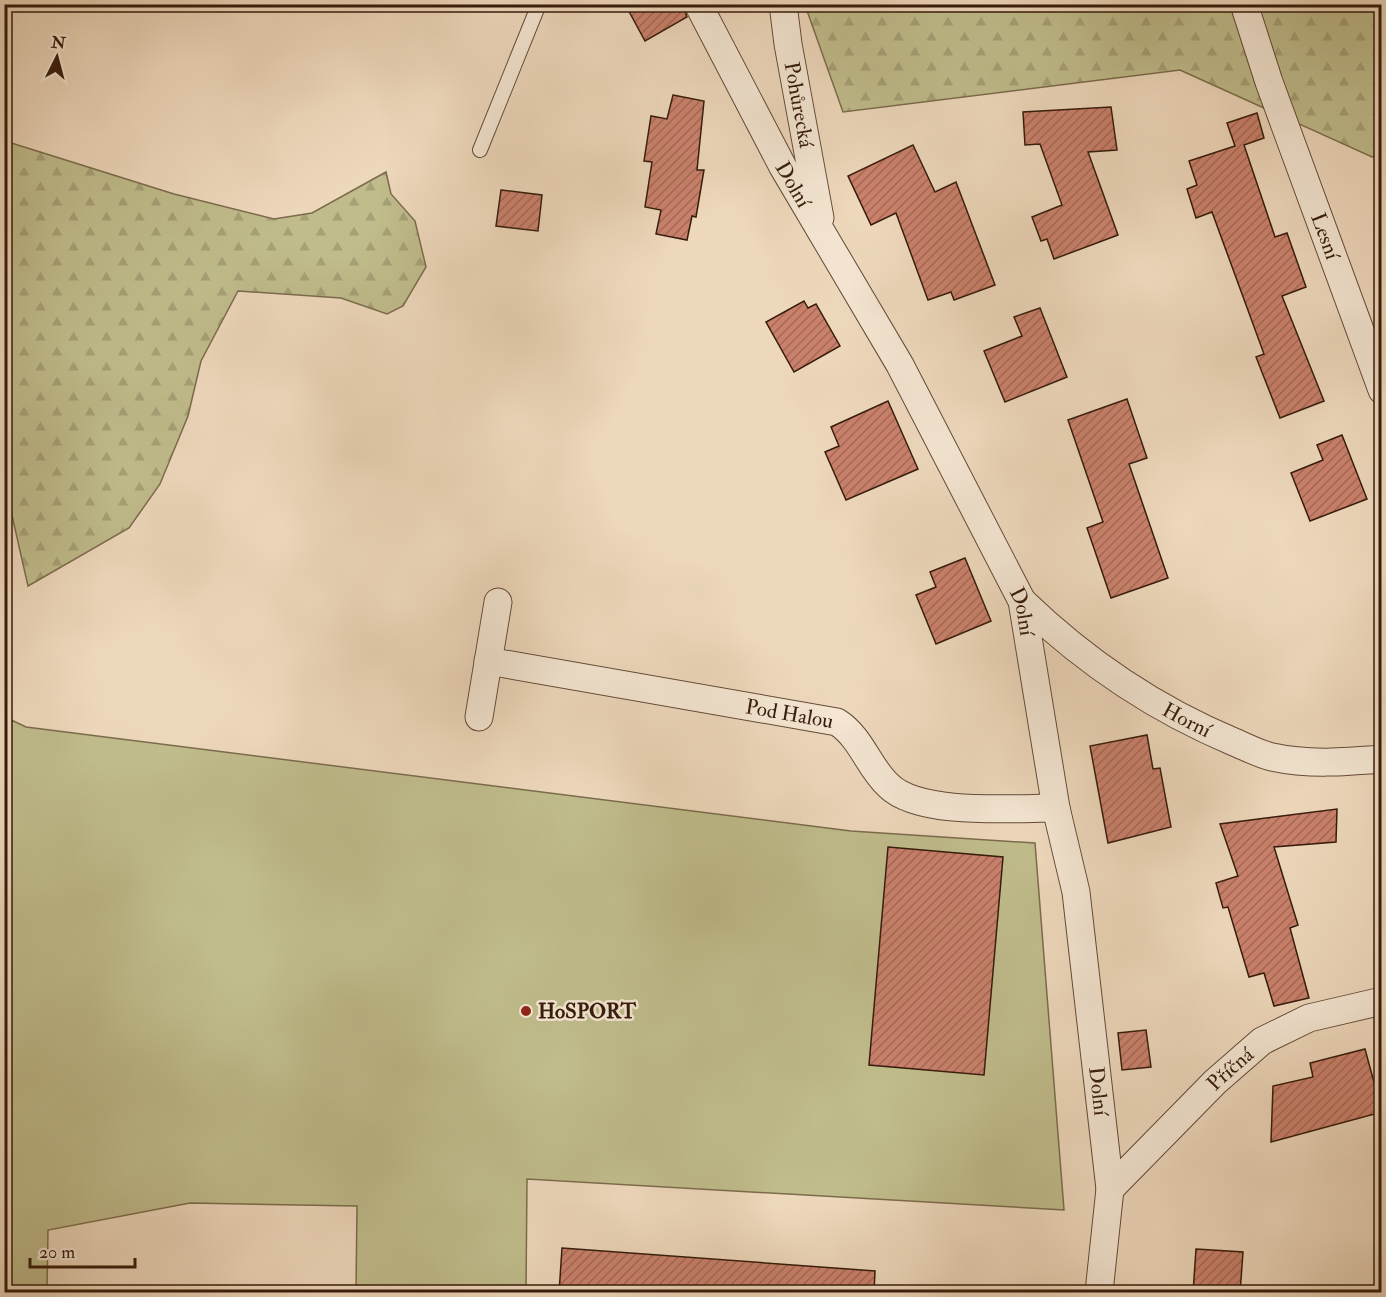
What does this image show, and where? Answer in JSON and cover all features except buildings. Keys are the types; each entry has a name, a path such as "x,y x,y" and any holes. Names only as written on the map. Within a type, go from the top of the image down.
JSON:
{"street":[{"name":"Dolní","path":"698,4 783,167 900,365 1022,601 1056,808 1076,892 1110,1189 1099,1293"},
{"name":"Pohůrecká","path":"783,4 788,44 825,240"},
{"name":"Lesní","path":"1245,4 1269,81 1382,390"},
{"name":"Horní","path":"1022,601 1061,639 1116,678 1200,728 1271,757 1334,763 1382,759"},
{"path":"479,717 498,602"},
{"name":"Pod Halou","path":"488,661 837,722 850,730 888,785 914,802 935,806 1056,808"},
{"name":"Příčná","path":"1110,1189 1215,1083 1262,1041 1309,1018 1382,1000"}],"lane":[{"path":"480,150 539,4"}],"green space":[{"path":"805,5 1381,5 1381,154 1372,157 1180,70 843,112"},
{"path":"5,141 174,194 274,219 312,213 386,172 391,194 415,221 426,267 403,306 387,314 341,298 238,291 201,361 188,416 160,484 129,528 28,586 11,511 5,496"},
{"name":"HoSPORT","path":"5,717 26,727 851,831 1035,843 1064,1210 527,1179 526,1292 356,1292 357,1206 190,1203 48,1230 47,1292 5,1292"}],"place":[{"name":"HoSPORT","path":"526,1011"}]}
